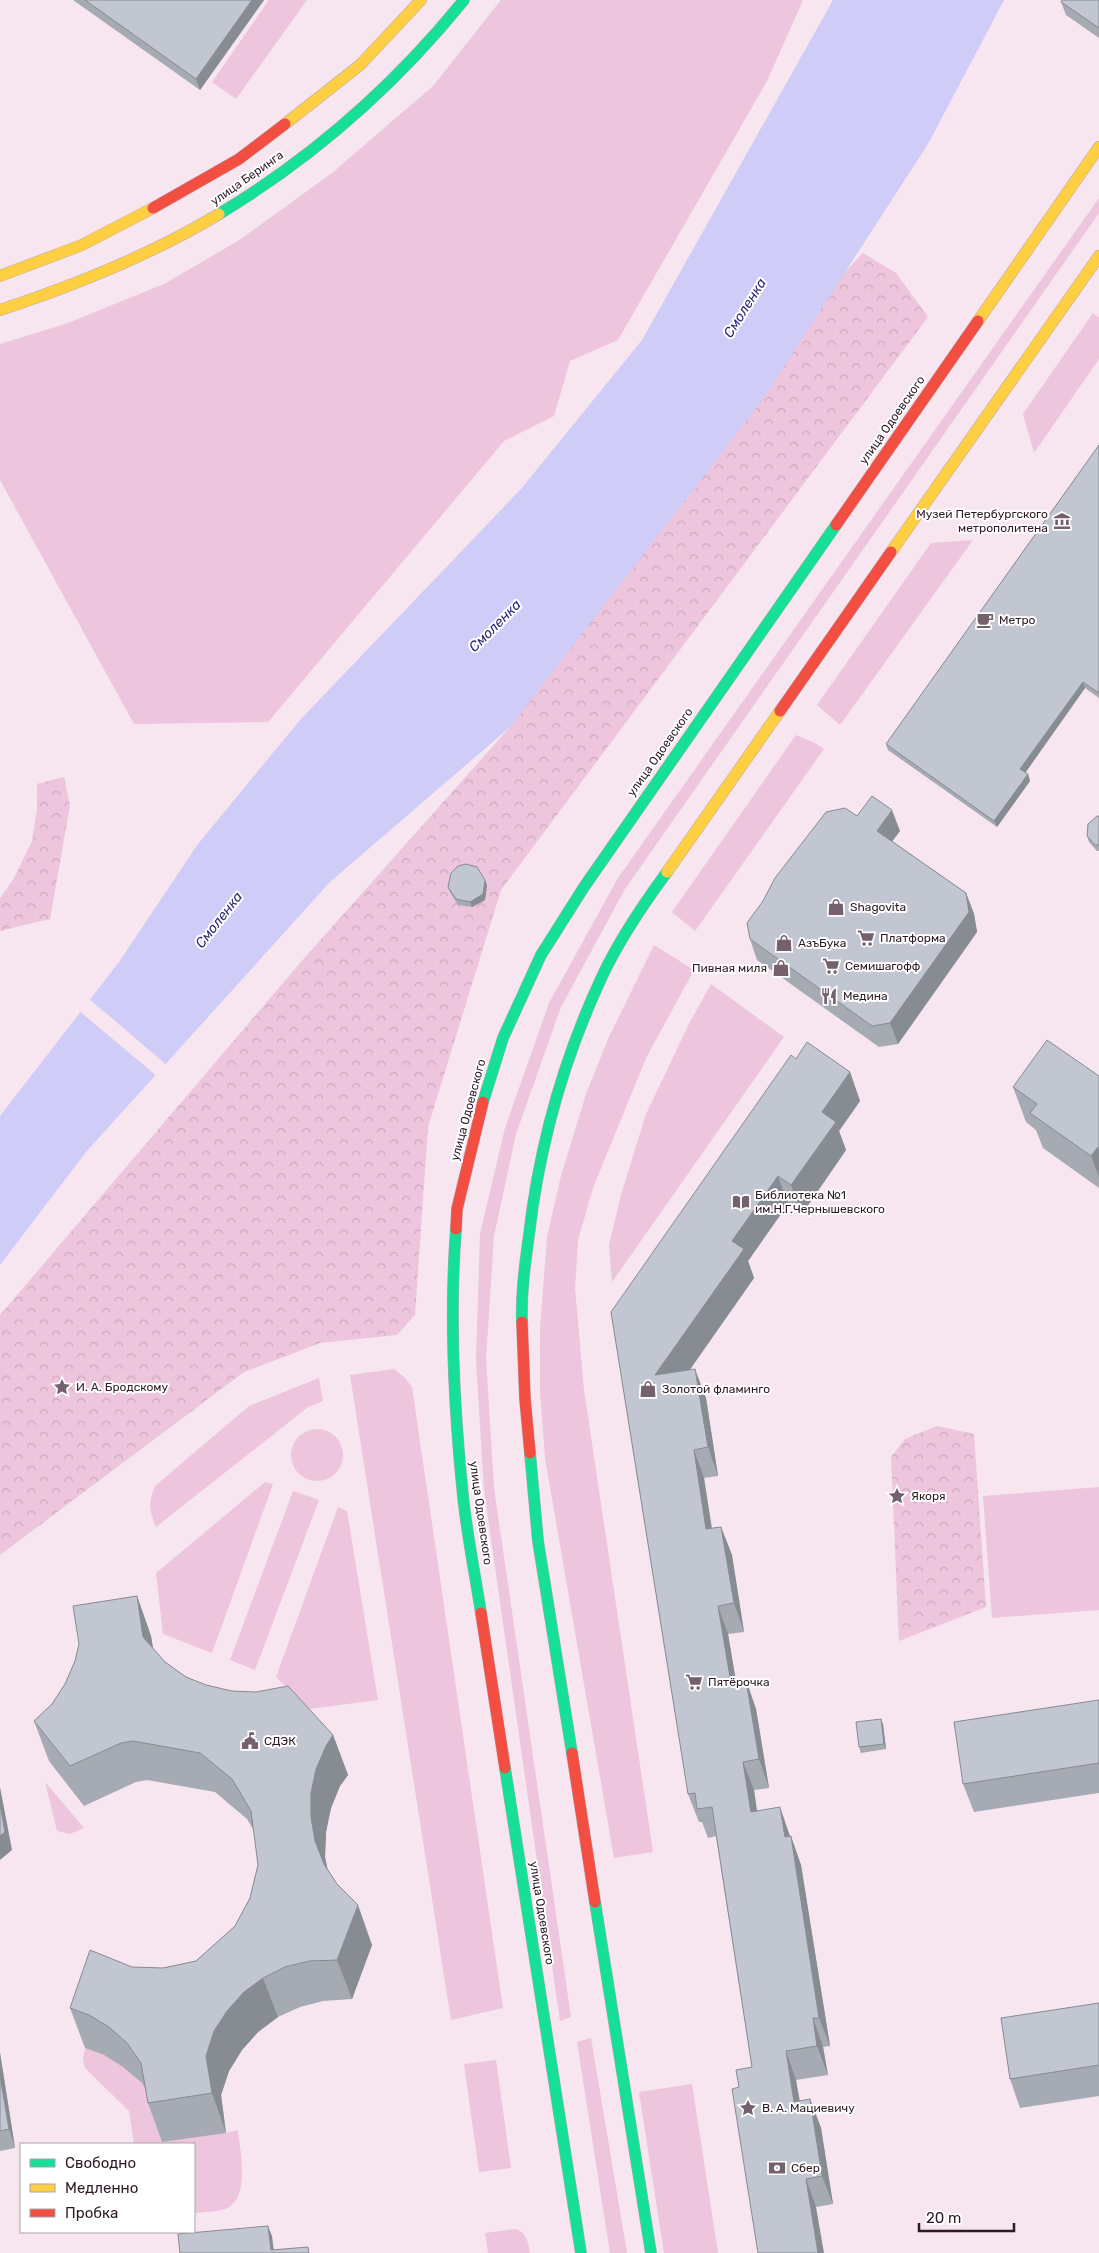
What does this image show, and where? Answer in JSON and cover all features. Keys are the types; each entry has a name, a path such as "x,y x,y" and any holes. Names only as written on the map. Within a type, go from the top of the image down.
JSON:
{"street":[{"name":"улица Беринга","path":"0,276 82,245 128,222 239,159 326,94 360,65 421,0"},
{"name":"улица Беринга","path":"0,310 47,295 105,271 215,217 272,178 341,126 426,47 464,0"},
{"name":"улица Одоевского","path":"581,2253 462,1488 456,1411 452,1278 457,1209 478,1119 503,1038 541,955 584,886 1099,147"},
{"path":"652,2253 538,1541 525,1399 521,1301 534,1192 566,1064 600,980 638,911 1099,256"}],"green space":[{"path":"269,0 307,0 236,99 212,82"},
{"path":"501,0 803,0 767,81 618,340 570,361 554,416 504,441 268,722 134,724 0,480 0,344 68,323 164,284 238,241 332,173 433,86"},
{"path":"1099,198 1099,213 625,889 561,1007 516,1134 494,1236 486,1359 494,1488 571,2017 560,2021 484,1490 476,1360 480,1234 505,1128 549,1003 618,878"},
{"path":"863,253 896,273 928,317 501,890 428,1127 415,1315 397,1335 320,1343 244,1372 0,1555 0,1315 300,963 510,727 844,273"},
{"path":"1093,313 1099,318 1099,359 1034,453 1023,414"},
{"path":"973,540 840,725 817,705 931,543"},
{"path":"796,735 824,749 695,931 672,912"},
{"path":"64,777 70,805 50,919 0,931 0,898 13,880 32,841 37,809 37,784"},
{"path":"654,945 694,970 646,1058 593,1188 578,1240 575,1288 584,1390 653,1852 614,1858 545,1458 540,1392 540,1329 547,1237 561,1176 586,1094 609,1037"},
{"path":"711,984 784,1037 612,1282 609,1245 621,1195 646,1114 689,1024"},
{"path":"394,1369 412,1387 503,2008 451,2020 350,1375"},
{"path":"319,1378 323,1401 308,1407 156,1527 150,1506 155,1486 249,1406"},
{"path":"937,1426 974,1434 986,1607 899,1641 891,1457 905,1439"},
{"path":"312,1429 322,1429 331,1433 339,1441 343,1455 339,1469 331,1477 322,1481 312,1481 303,1477 295,1469 291,1460 291,1450 295,1441 303,1433"},
{"path":"265,1482 273,1484 212,1653 163,1634 156,1573"},
{"path":"1099,1487 1099,1610 992,1618 983,1496"},
{"path":"293,1491 319,1500 255,1670 230,1660"},
{"path":"338,1507 347,1511 378,1700 309,1709 276,1677"},
{"path":"45,1782 84,1828 70,1834 57,1831"},
{"path":"591,2038 627,2253 610,2253 577,2042"},
{"path":"85,2048 104,2055 123,2067 142,2083 226,2133 238,2130 242,2174 238,2196 233,2204 221,2210 195,2213 195,2143 134,2143 129,2111 85,2068 83,2059"},
{"path":"496,2060 511,2168 479,2172 464,2064"},
{"path":"692,2084 718,2253 664,2253 639,2092"},
{"path":"516,2229 525,2235 530,2253 488,2253 485,2233"}],"water":[{"name":"Смоленка","path":"833,0 1004,0 928,144 761,402 510,727 330,882 86,1152 0,1265 0,1116 119,962 198,844 300,720 521,489 642,340"}],"pier":[{"path":"88,998 168,1066 158,1077 78,1010"}],"building":[{"path":"85,0 252,0 196,79"},
{"path":"1062,0 1099,0 1099,28 1061,2"},
{"path":"1099,445 1099,693 1083,682 1020,769 1028,774 994,821 886,744"},
{"name":"Платформа","path":"872,796 892,810 877,831 966,893 969,912 890,1023 872,1026 750,939 747,923 763,901 775,878 826,812 845,808 857,816"},
{"path":"1099,816 1099,845 1095,845 1087,836 1088,824"},
{"path":"466,864 477,867 485,880 483,894 470,902 456,899 448,887 451,873 458,866"},
{"path":"1047,1040 1099,1076 1099,1148 1091,1156 1030,1113 1037,1104 1013,1087"},
{"path":"807,1042 850,1072 822,1112 836,1122 791,1185 778,1176 732,1241 744,1249 655,1375 695,1369 708,1447 694,1450 706,1529 721,1527 734,1603 718,1606 731,1683 746,1680 759,1759 743,1762 751,1812 780,1807 785,1837 791,1836 819,2018 813,2018 817,2046 786,2051 794,2102 810,2099 822,2176 806,2179 818,2253 758,2253 732,2089 739,2087 736,2070 752,2067 712,1807 697,1809 695,1793 688,1794 611,1312 791,1055 796,1059"},
{"path":"137,1596 143,1637 165,1662 186,1677 206,1685 232,1691 256,1692 288,1686 333,1735 316,1769 311,1793 311,1817 315,1841 324,1864 337,1884 358,1905 337,1960 309,1961 285,1967 263,1978 244,1992 227,2011 214,2031 206,2056 212,2093 148,2103 141,2063 127,2043 109,2027 89,2015 70,2008 90,1950 132,1967 163,1968 196,1961 235,1926 250,1898 258,1865 251,1811 232,1779 200,1753 133,1741 121,1743 70,1766 34,1721 52,1704 65,1684 75,1661 79,1644 73,1606"},
{"path":"1099,1700 1099,1763 963,1784 954,1722"},
{"path":"881,1719 884,1744 859,1747 856,1722"},
{"path":"0,1804 5,1832 0,1836"},
{"path":"1099,2003 1099,2065 1010,2079 1001,2018"},
{"path":"0,2076 9,2129 0,2131"},
{"path":"268,2226 271,2250 308,2247 309,2253 180,2253 178,2234"}],"traffic: fast":[{"path":"219,214 287,169 351,118 410,61 464,0"},
{"path":"483,1102 503,1038 541,955 584,887 836,525"},
{"path":"522,1322 524,1278 533,1202 554,1105 575,1042 607,967 630,925 667,872"},
{"path":"456,1229 453,1329 457,1430 465,1511 481,1613"},
{"path":"530,1453 538,1541 572,1753"},
{"path":"505,1768 581,2253"},
{"path":"595,1902 651,2253"}],"traffic: slow":[{"path":"285,124 360,65 421,0"},
{"path":"978,321 1099,147"},
{"path":"0,276 82,245 153,208"},
{"path":"0,310 57,290 140,256 219,214"},
{"path":"891,552 1099,256"},
{"path":"667,872 780,711"}],"traffic: jam":[{"path":"153,208 239,159 285,124"},
{"path":"836,525 978,321"},
{"path":"780,711 891,552"},
{"path":"456,1229 457,1209 483,1102"},
{"path":"522,1322 525,1399 530,1453"},
{"path":"481,1613 505,1768"},
{"path":"572,1753 595,1902"}],"place":[{"name":"Музей Петербургского метрополитена","path":"1062,521"},
{"name":"Метро","path":"985,620"},
{"name":"Shagovita","path":"836,907"},
{"name":"Платформа","path":"866,938"},
{"name":"АзъБука","path":"784,943"},
{"name":"Семишагофф","path":"831,966"},
{"name":"Пивная миля","path":"781,968"},
{"name":"Медина","path":"829,996"},
{"name":"Библиотека №1 им.Н.Г.Чернышевского","path":"741,1202"},
{"name":"И. А. Бродскому","path":"62,1387"},
{"name":"Золотой фламинго","path":"648,1389"},
{"name":"Якоря","path":"897,1496"},
{"name":"Пятёрочка","path":"694,1682"},
{"name":"СДЭК","path":"250,1741"},
{"name":"В. А. Мациевичу","path":"748,2108"},
{"name":"Сбер","path":"777,2168"}]}
